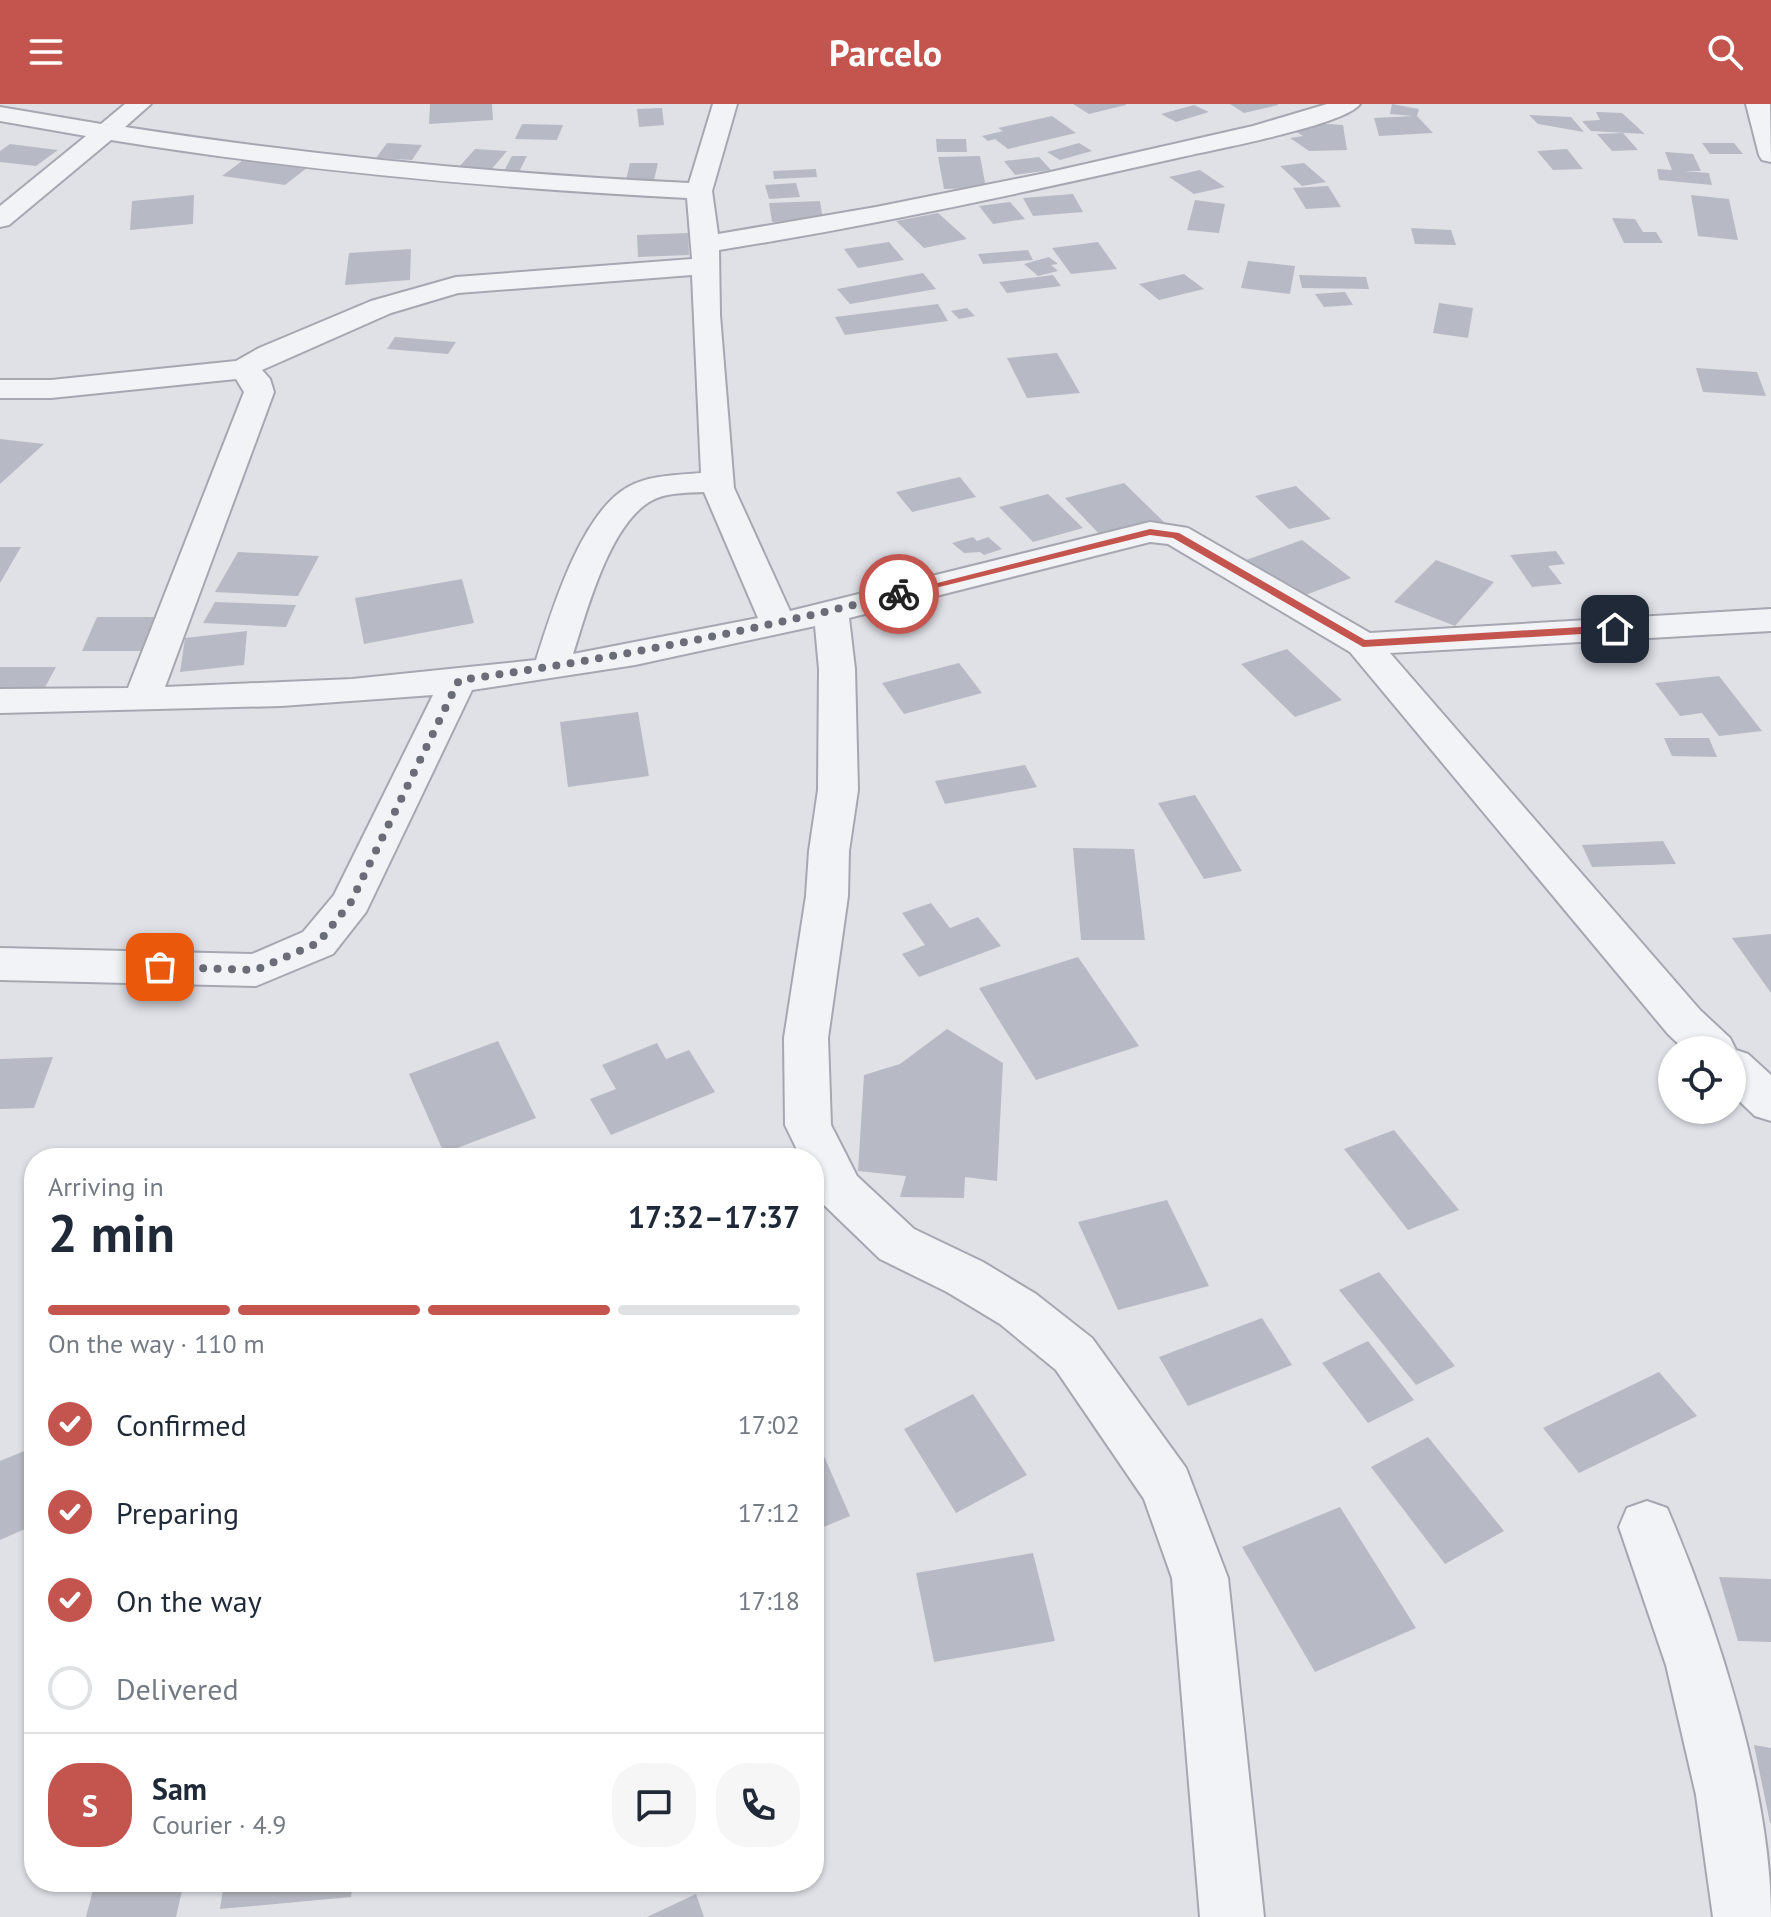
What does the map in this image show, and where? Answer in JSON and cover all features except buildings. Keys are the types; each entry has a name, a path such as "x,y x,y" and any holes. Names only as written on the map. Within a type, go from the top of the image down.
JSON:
{"street":[{"path":"0,219 139,104"},
{"path":"725,104 699,191 718,488 778,624"},
{"path":"0,389 51,389 243,369 269,354 381,307 456,285 704,255 1056,179 1267,129 1348,104"},
{"path":"1758,104 1771,155"},
{"path":"0,114 102,132 472,178 699,191"},
{"path":"142,700 259,392 255,379 243,369"},
{"path":"551,668 581,586 610,524 619,512 638,494 718,481"},
{"path":"0,701 142,700 405,687 551,668 778,624 1150,532 1176,535 1363,644 1699,1036"},
{"path":"819,1148 808,1125 806,1038 827,896 829,851 838,790 837,669 831,611"},
{"path":"1363,644 1771,620"},
{"path":"0,964 256,970 318,943 351,902 459,680"},
{"path":"1746,1079 1771,1103"},
{"path":"824,1158 840,1190 897,1244 965,1277 1018,1309 1074,1354 1167,1486 1200,1578 1232,1917"},
{"path":"1647,1527 1695,1665 1727,1795 1745,1917"}],"way so far":[{"path":"160,967 256,970 318,943 351,902 459,680 559,667 778,624 899,594"}],"route":[{"path":"899,594 1150,532 1176,535 1363,644 1615,629"}]}
